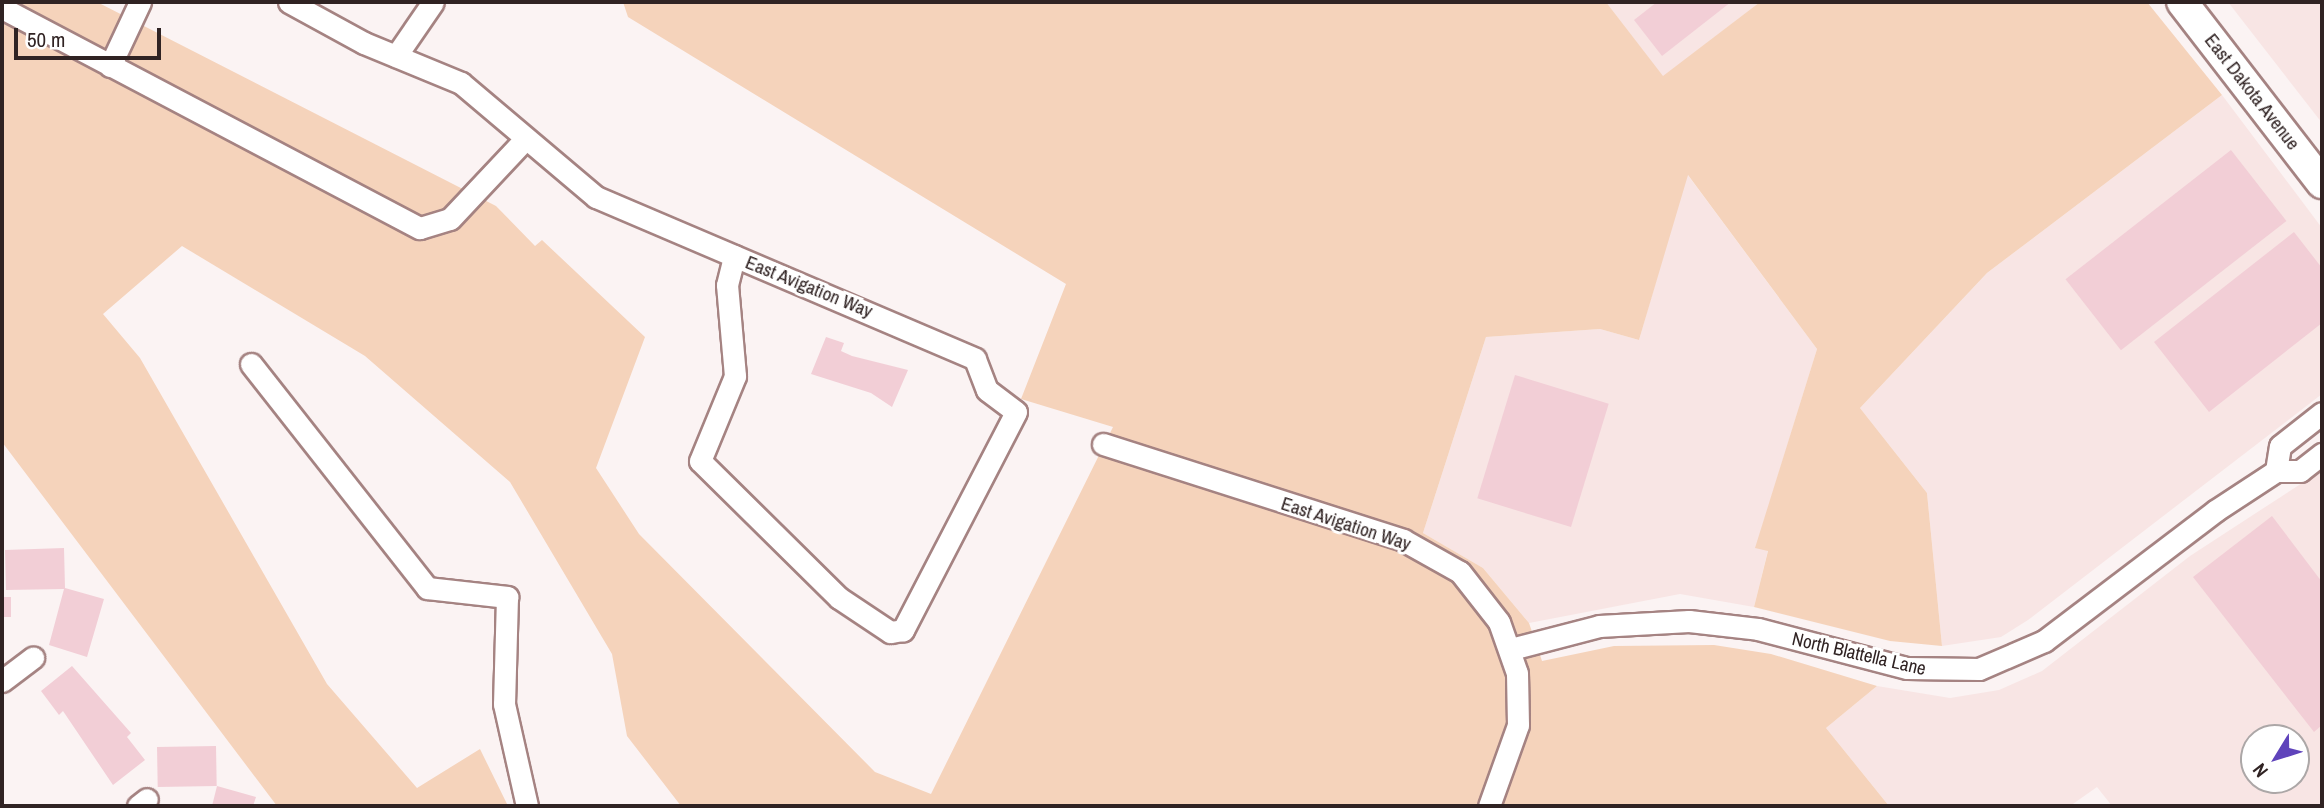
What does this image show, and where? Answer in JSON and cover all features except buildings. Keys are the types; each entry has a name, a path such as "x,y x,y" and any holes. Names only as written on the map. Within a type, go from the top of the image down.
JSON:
{"street":[{"path":"110,66 140,2"},
{"path":"289,2 396,56 461,83 578,187 734,256"},
{"path":"396,56 433,2"},
{"name":"East Dakota Avenue","path":"2182,2 2322,183"},
{"path":"2,8 420,228 450,219 525,139"},
{"name":"East Avigation Way","path":"734,256 966,350 987,390 1016,412 903,630 890,632 839,598 701,461 736,376 727,285 734,256"},
{"path":"251,364 427,588 507,597 504,704 527,806"},
{"path":"2276,471 2280,446 2322,413"},
{"name":"East Avigation Way","path":"1103,444 1434,554 1480,594 1511,649 1518,724 1489,806"},
{"name":"North Blattella Lane","path":"1511,649 1599,626 1689,621 1758,629 1919,670 1979,669 2045,641 2276,471 2300,471 2322,454"},
{"path":"2,681 33,658"}],"shaded area":[{"path":"2,2 97,2 496,206 535,246 542,240 645,337 596,468 639,534 875,772 931,794 1113,427 1021,399 1066,284 628,17 623,2 1606,2 1663,76 1760,2 2147,2 2222,95 1987,273 1860,408 1927,493 1942,646 1890,641 1754,607 1768,551 1755,548 1817,349 1688,175 1639,340 1600,329 1486,337 1423,533 1483,568 1529,623 1542,661 1614,646 1714,645 1771,654 1877,686 1826,728 1889,806 681,806 627,736 612,654 510,482 365,356 182,246 103,314 140,358 327,684 417,788 480,749 508,806 277,806 2,442"},
{"path":"1606,2 1760,2 1663,77"},
{"path":"2228,2 2322,2 2322,123"},
{"path":"2222,95 2322,228 2322,394 2028,620 2001,637 1942,646 1927,493 1860,408 1987,273"},
{"path":"1687,174 1817,349 1756,547 1768,550 1754,607 1680,594 1529,623 1483,568 1423,533 1486,337 1600,329 1639,340"},
{"path":"2322,470 2322,806 2112,806 2097,787 2070,806 1889,806 1826,728 1877,686 1950,698 1999,690 2042,671 2190,556"}]}
